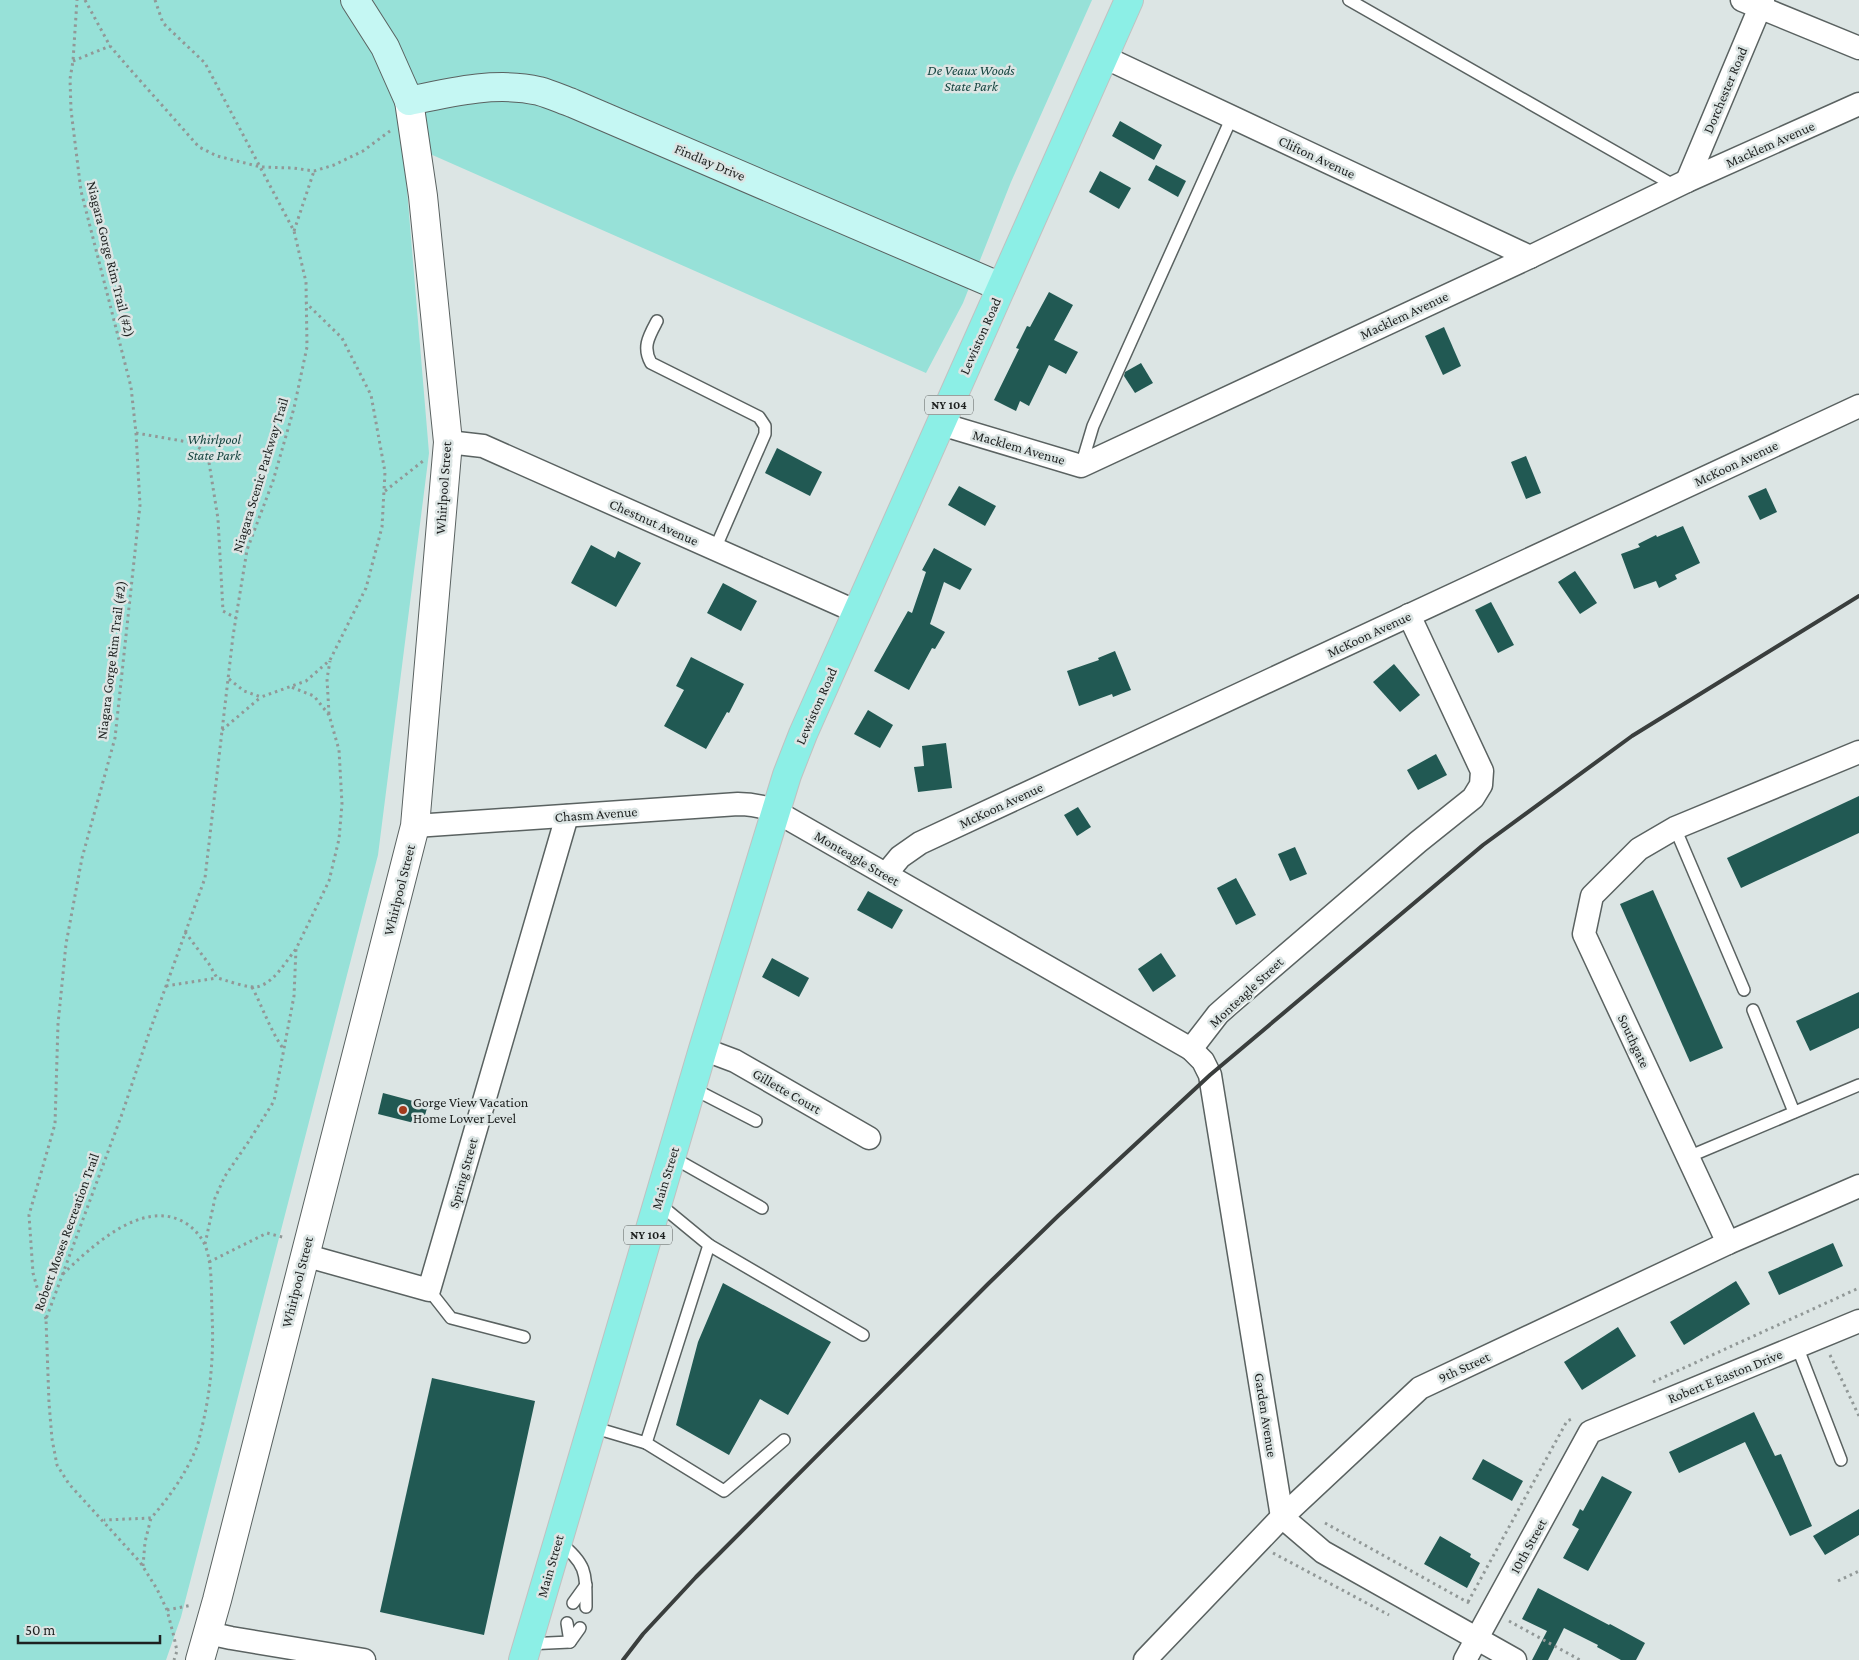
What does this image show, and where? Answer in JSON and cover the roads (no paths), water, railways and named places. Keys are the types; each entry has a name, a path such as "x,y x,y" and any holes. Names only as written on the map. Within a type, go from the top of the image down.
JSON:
{"main road":[{"path":"355,0 385,47 409,101"},
{"name":"Lewiston Road","path":"775,811 803,734 1129,0"},
{"name":"Findlay Drive","path":"409,101 454,91 504,87 539,91 572,103 1001,287"},
{"name":"Main Street","path":"525,1652 775,811"}],"street":[{"name":"Dorchester Road","path":"1681,184 1755,3"},
{"path":"1755,3 1859,48"},
{"name":"Clifton Avenue","path":"1104,57 1530,257"},
{"name":"Whirlpool Street","path":"200,1660 415,826 448,442 423,196 409,101"},
{"name":"Macklem Avenue","path":"941,424 1081,466 1530,257 1681,184 1859,104"},
{"name":"McKoon Avenue","path":"886,874 900,857 920,843 1859,406"},
{"name":"Chestnut Avenue","path":"448,442 483,446 858,612"},
{"name":"Monteagle Street","path":"775,811 1191,1049 1227,1006 1418,842 1473,798 1481,785 1482,771 1409,615"},
{"name":"Southgate","path":"1728,1243 1584,934 1592,896 1639,849 1674,828 1859,752"},
{"name":"Chasm Avenue","path":"415,826 750,804 775,811"},
{"name":"Spring Street","path":"429,1290 567,816"},
{"name":"Gillette Court","path":"704,1049 735,1061 869,1138"},
{"name":"Garden Avenue","path":"1191,1049 1203,1061 1210,1074 1282,1517"},
{"name":"9th Street","path":"1146,1660 1282,1517 1420,1388 1728,1243 1859,1186"},
{"path":"306,1250 429,1290"},
{"name":"Robert E Easton Drive","path":"1590,1432 1859,1320"},
{"name":"10th Street","path":"1465,1660 1590,1432"},
{"path":"1282,1517 1323,1552 1515,1660"},
{"path":"208,1633 300,1655 364,1660"}],"lane":[{"path":"1349,0 1681,184"},
{"path":"1081,466 1093,426 1232,117"},
{"path":"657,321 646,346 646,355 651,362 759,417 765,426 765,434 715,548"},
{"path":"1674,828 1744,990"},
{"path":"1753,1010 1794,1112"},
{"path":"1688,1157 1859,1085"},
{"path":"692,1088 756,1120"},
{"path":"672,1158 762,1208"},
{"path":"658,1203 709,1245 863,1335"},
{"path":"646,1444 709,1245"},
{"path":"429,1290 451,1318 524,1337"},
{"path":"1797,1346 1841,1460"},
{"path":"592,1427 646,1444 724,1490 784,1440"},
{"path":"558,1541 572,1552 581,1563 585,1572 586,1607"},
{"path":"573,1603 586,1585"},
{"path":"567,1623 570,1642"},
{"path":"525,1652 570,1642 580,1628"}],"railway":[{"path":"623,1660 643,1634 696,1577 988,1284 1058,1216 1210,1075 1483,845 1632,736 1859,596"}],"place":[{"name":"Gorge View Vacation Home Lower Level","path":"403,1110"}],"park label":[{"name":"De Veaux Woods State Park","path":"971,78"},
{"name":"Whirlpool State Park","path":"214,448"}]}
